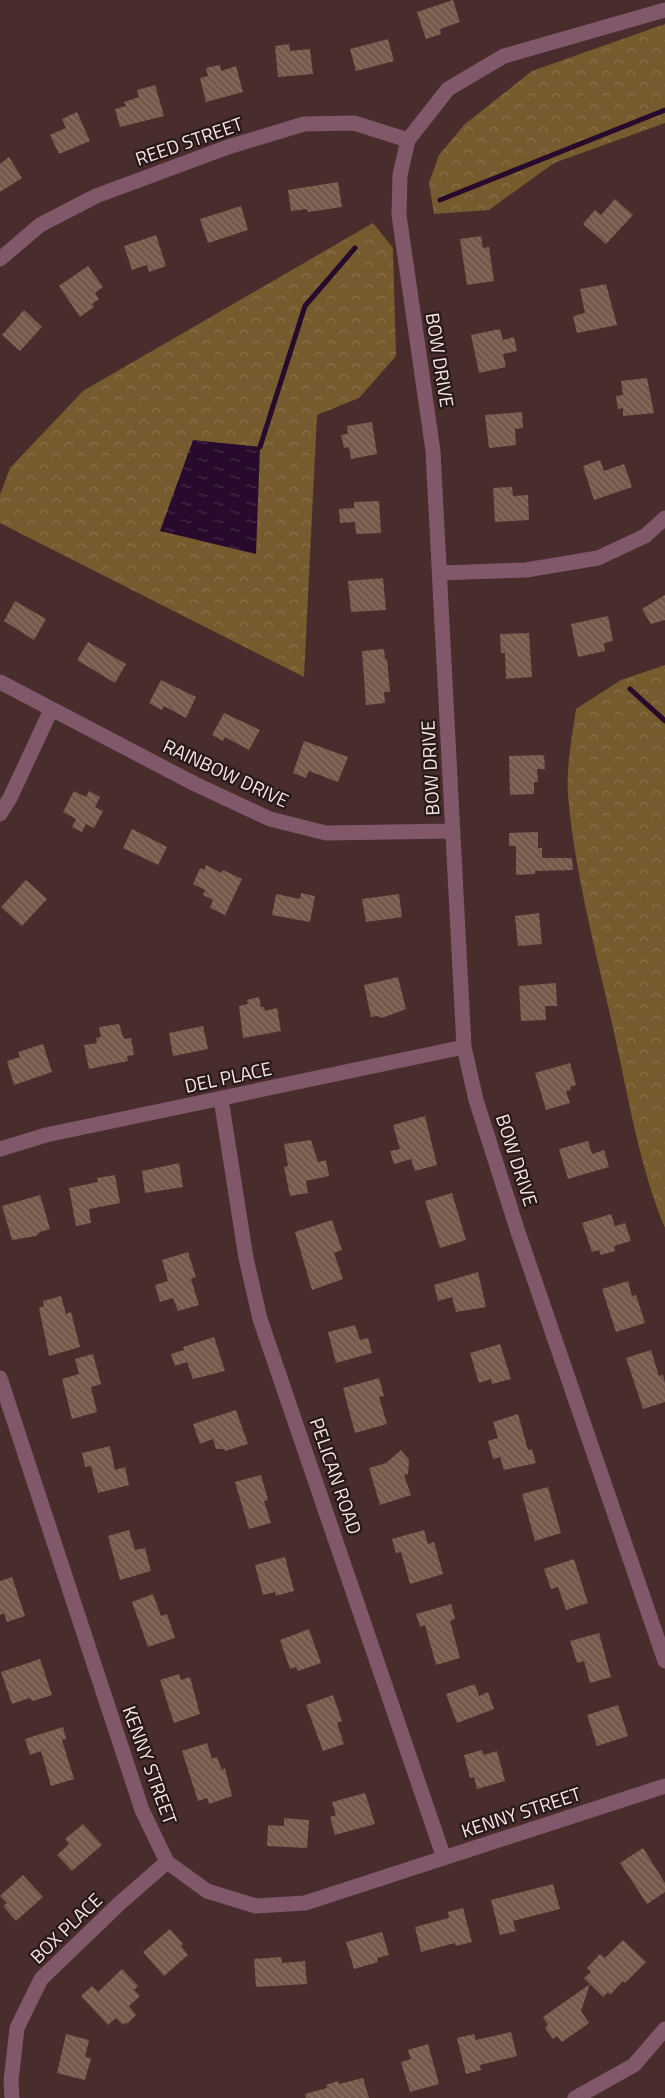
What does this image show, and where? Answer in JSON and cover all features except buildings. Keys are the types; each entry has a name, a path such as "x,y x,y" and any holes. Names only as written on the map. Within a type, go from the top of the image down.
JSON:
{"street":[{"name":"BOW DRIVE","path":"665,10 504,56 448,89 408,140 400,175 399,214 433,451 464,1047 476,1100 518,1232 665,1661"},
{"name":"REED STREET","path":"0,259 40,225 96,196 228,148 304,124 354,123 408,140"},
{"path":"440,573 526,570 598,558 645,536 665,518"},
{"name":"RAINBOW DRIVE","path":"0,682 195,784 270,819 326,833 453,831"},
{"path":"0,814 51,710"},
{"name":"DEL PLACE","path":"0,1149 46,1135 221,1100 464,1047"},
{"name":"PELICAN ROAD","path":"221,1100 246,1258 260,1319 444,1858"},
{"name":"KENNY STREET","path":"0,1378 7,1426 142,1810 167,1862 207,1890 256,1906 305,1903 665,1786"},
{"name":"BOX PLACE","path":"12,2098 11,2081 17,2028 41,1979 120,1903 167,1862"},
{"path":"575,2098 634,2065 665,2029"}],"green space":[{"path":"665,24 665,123 554,163 489,210 434,214 429,183 439,155 465,124 532,71"},
{"path":"373,223 393,248 396,356 359,398 317,415 304,677 0,523 0,495 10,468 83,391"},
{"path":"665,665 665,1228 656,1205 636,1134 588,917 571,826 568,774 576,709 621,680"}],"water":[{"path":"193,440 260,447 256,554 160,531"}],"waterway":[{"path":"440,200 665,110"},
{"path":"260,447 305,306 355,248"},
{"path":"630,689 665,721"}]}
